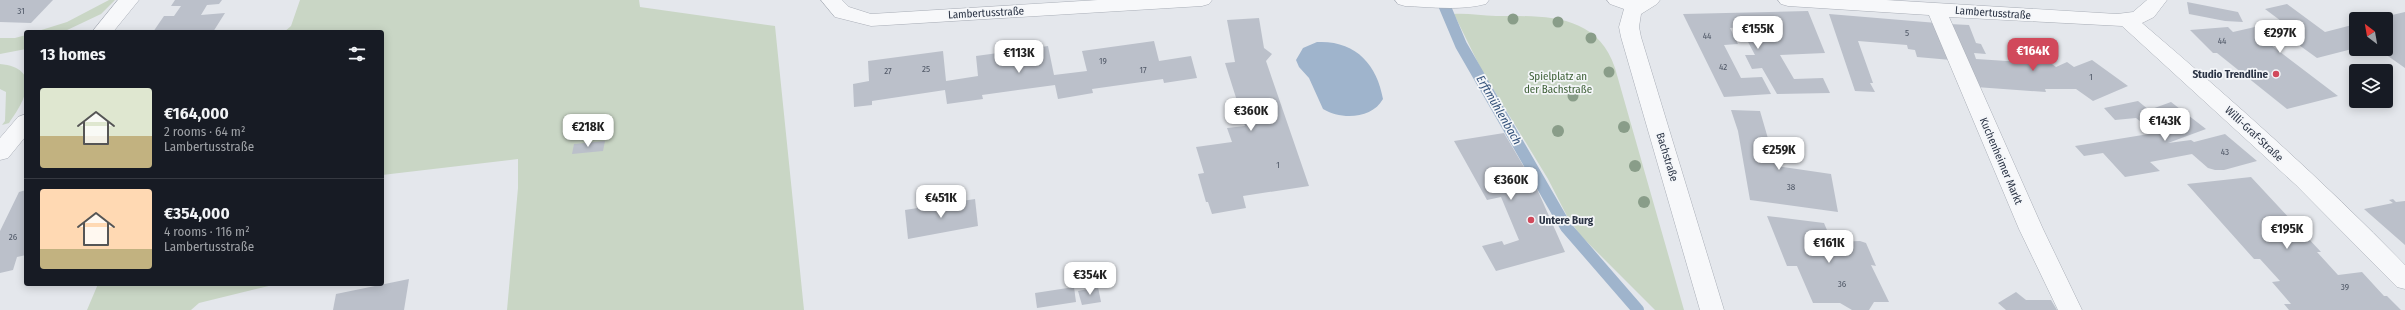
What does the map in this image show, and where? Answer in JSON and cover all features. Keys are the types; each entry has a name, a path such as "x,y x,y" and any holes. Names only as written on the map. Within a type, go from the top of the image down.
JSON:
{"street":[{"path":"104,30 129,0"},
{"name":"Lambertusstraße","path":"836,6 871,20 1202,0"},
{"path":"1405,0 1452,2 1479,0"},
{"name":"Lambertusstraße","path":"1788,0 2069,19 2127,20"},
{"path":"2127,20 2147,14 2153,9 2157,0"},
{"name":"Bachstraße","path":"1634,2 1629,19 1631,37 1712,310"},
{"name":"Kuchenheimer Markt","path":"1936,9 2031,229 2070,310"},
{"name":"Willi-Graf-Straße","path":"2127,20 2253,132 2381,254 2405,280"},
{"path":"0,152 24,124"}],"green space":[{"path":"109,0 115,0 101,14 67,30 41,30 67,22"},
{"path":"300,0 639,0 640,7 775,26 804,310 507,310 518,188 518,159 384,175 384,30 286,30 291,26"},
{"name":"Spielplatz an der Bachstraße","path":"1454,14 1532,16 1567,21 1582,27 1596,37 1607,50 1615,68 1684,310 1655,310 1580,235 1567,216 1548,179 1481,69"},
{"path":"24,36 24,49 0,54 0,38 15,38"},
{"path":"0,64 13,67 22,72 24,75 24,98 21,105 9,123 2,125 5,121 6,92 0,89"},
{"path":"97,286 269,286 199,303 191,310 87,310"}],"water":[{"path":"1317,42 1330,42 1342,45 1353,50 1370,65 1376,75 1383,99 1378,106 1372,111 1356,116 1338,115 1323,109 1309,78 1299,67 1296,60 1303,48"}],"building":[{"path":"0,0 53,0 31,23 0,22"},
{"path":"175,0 222,0 219,4 207,5 201,15 225,13 214,30 154,30 164,16 174,16 181,6 171,6"},
{"path":"2187,2 2238,12 2243,22 2225,21 2189,14"},
{"path":"2287,4 2325,32 2349,26 2349,50 2317,58 2292,40 2271,45 2338,96 2287,109 2217,53 2213,53 2190,30 2228,27 2233,32 2281,21 2265,9"},
{"path":"1808,11 1825,53 1780,55 1794,79 1823,78 1830,93 1777,94 1762,68 1752,69 1745,55 1755,55 1740,27 1730,28 1738,44 1724,45 1741,78 1762,77 1771,94 1724,97 1683,14"},
{"path":"2405,12 2405,68 2388,56 2393,56 2393,15"},
{"path":"1829,14 1937,23 1951,60 1917,57 1915,50 1908,49 1907,45 1858,41 1873,83 1870,83 1875,92 1855,91"},
{"path":"1259,18 1264,48 1272,54 1266,61 1309,186 1243,196 1246,208 1212,214 1208,202 1206,202 1198,174 1204,173 1196,147 1232,142 1227,128 1245,126 1225,63 1235,62 1227,20"},
{"path":"1949,24 1969,25 1976,43 1981,44 1986,54 1974,53 1976,59 2052,64 2056,67 2067,62 2074,67 2092,60 2128,86 2093,101 2076,89 2045,89 2046,92 1976,87"},
{"path":"1154,41 1159,61 1191,56 1197,78 1164,83 1163,79 1092,89 1093,93 1058,99 1055,85 982,95 983,99 947,104 945,90 872,101 872,105 854,107 853,84 869,81 868,61 943,51 946,81 978,76 976,56 1048,46 1054,75 1087,71 1082,51"},
{"path":"2138,101 2149,110 2171,102 2206,129 2168,143 2191,140 2194,142 2225,134 2257,161 2224,170 2215,170 2208,168 2192,154 2150,162 2160,171 2125,177 2103,153 2084,156 2075,146 2155,133 2136,118 2115,120 2104,108"},
{"path":"1731,110 1760,111 1776,166 1831,174 1838,212 1750,200 1738,131"},
{"name":"Untere Burg","path":"1504,133 1537,189 1565,252 1496,271 1482,246 1502,241 1504,245 1519,240 1501,197 1487,200 1454,141"},
{"path":"605,141 603,151 572,154 574,144"},
{"path":"2251,177 2321,252 2317,252 2338,275 2362,272 2384,296 2387,296 2401,310 2289,310 2284,304 2291,304 2272,282 2280,281 2260,259 2254,259 2187,184"},
{"path":"24,191 24,255 17,257 13,270 0,273 0,231 19,192"},
{"path":"975,199 978,226 908,239 905,210"},
{"path":"2393,199 2396,202 2405,201 2405,245 2364,209 2393,203 2389,200"},
{"path":"1767,216 1824,223 1832,242 1860,241 1866,243 1876,266 1871,265 1889,302 1874,302 1869,310 1852,310 1840,303 1813,303 1797,266 1787,266"},
{"path":"409,279 404,310 333,310 336,294 375,286 384,286 384,284"},
{"path":"1074,287 1076,302 1037,308 1035,293"},
{"path":"1098,287 1101,302 1082,305 1078,291"},
{"path":"2016,292 2026,300 2051,300 2057,310 2006,310 1998,303"}],"waterway":[{"name":"Erftmühlenbach","path":"1442,0 1461,45 1566,227 1638,310"}],"place":[{"name":"Studio Trendline","path":"2276,74"},
{"name":"Untere Burg","path":"1531,220"}]}
